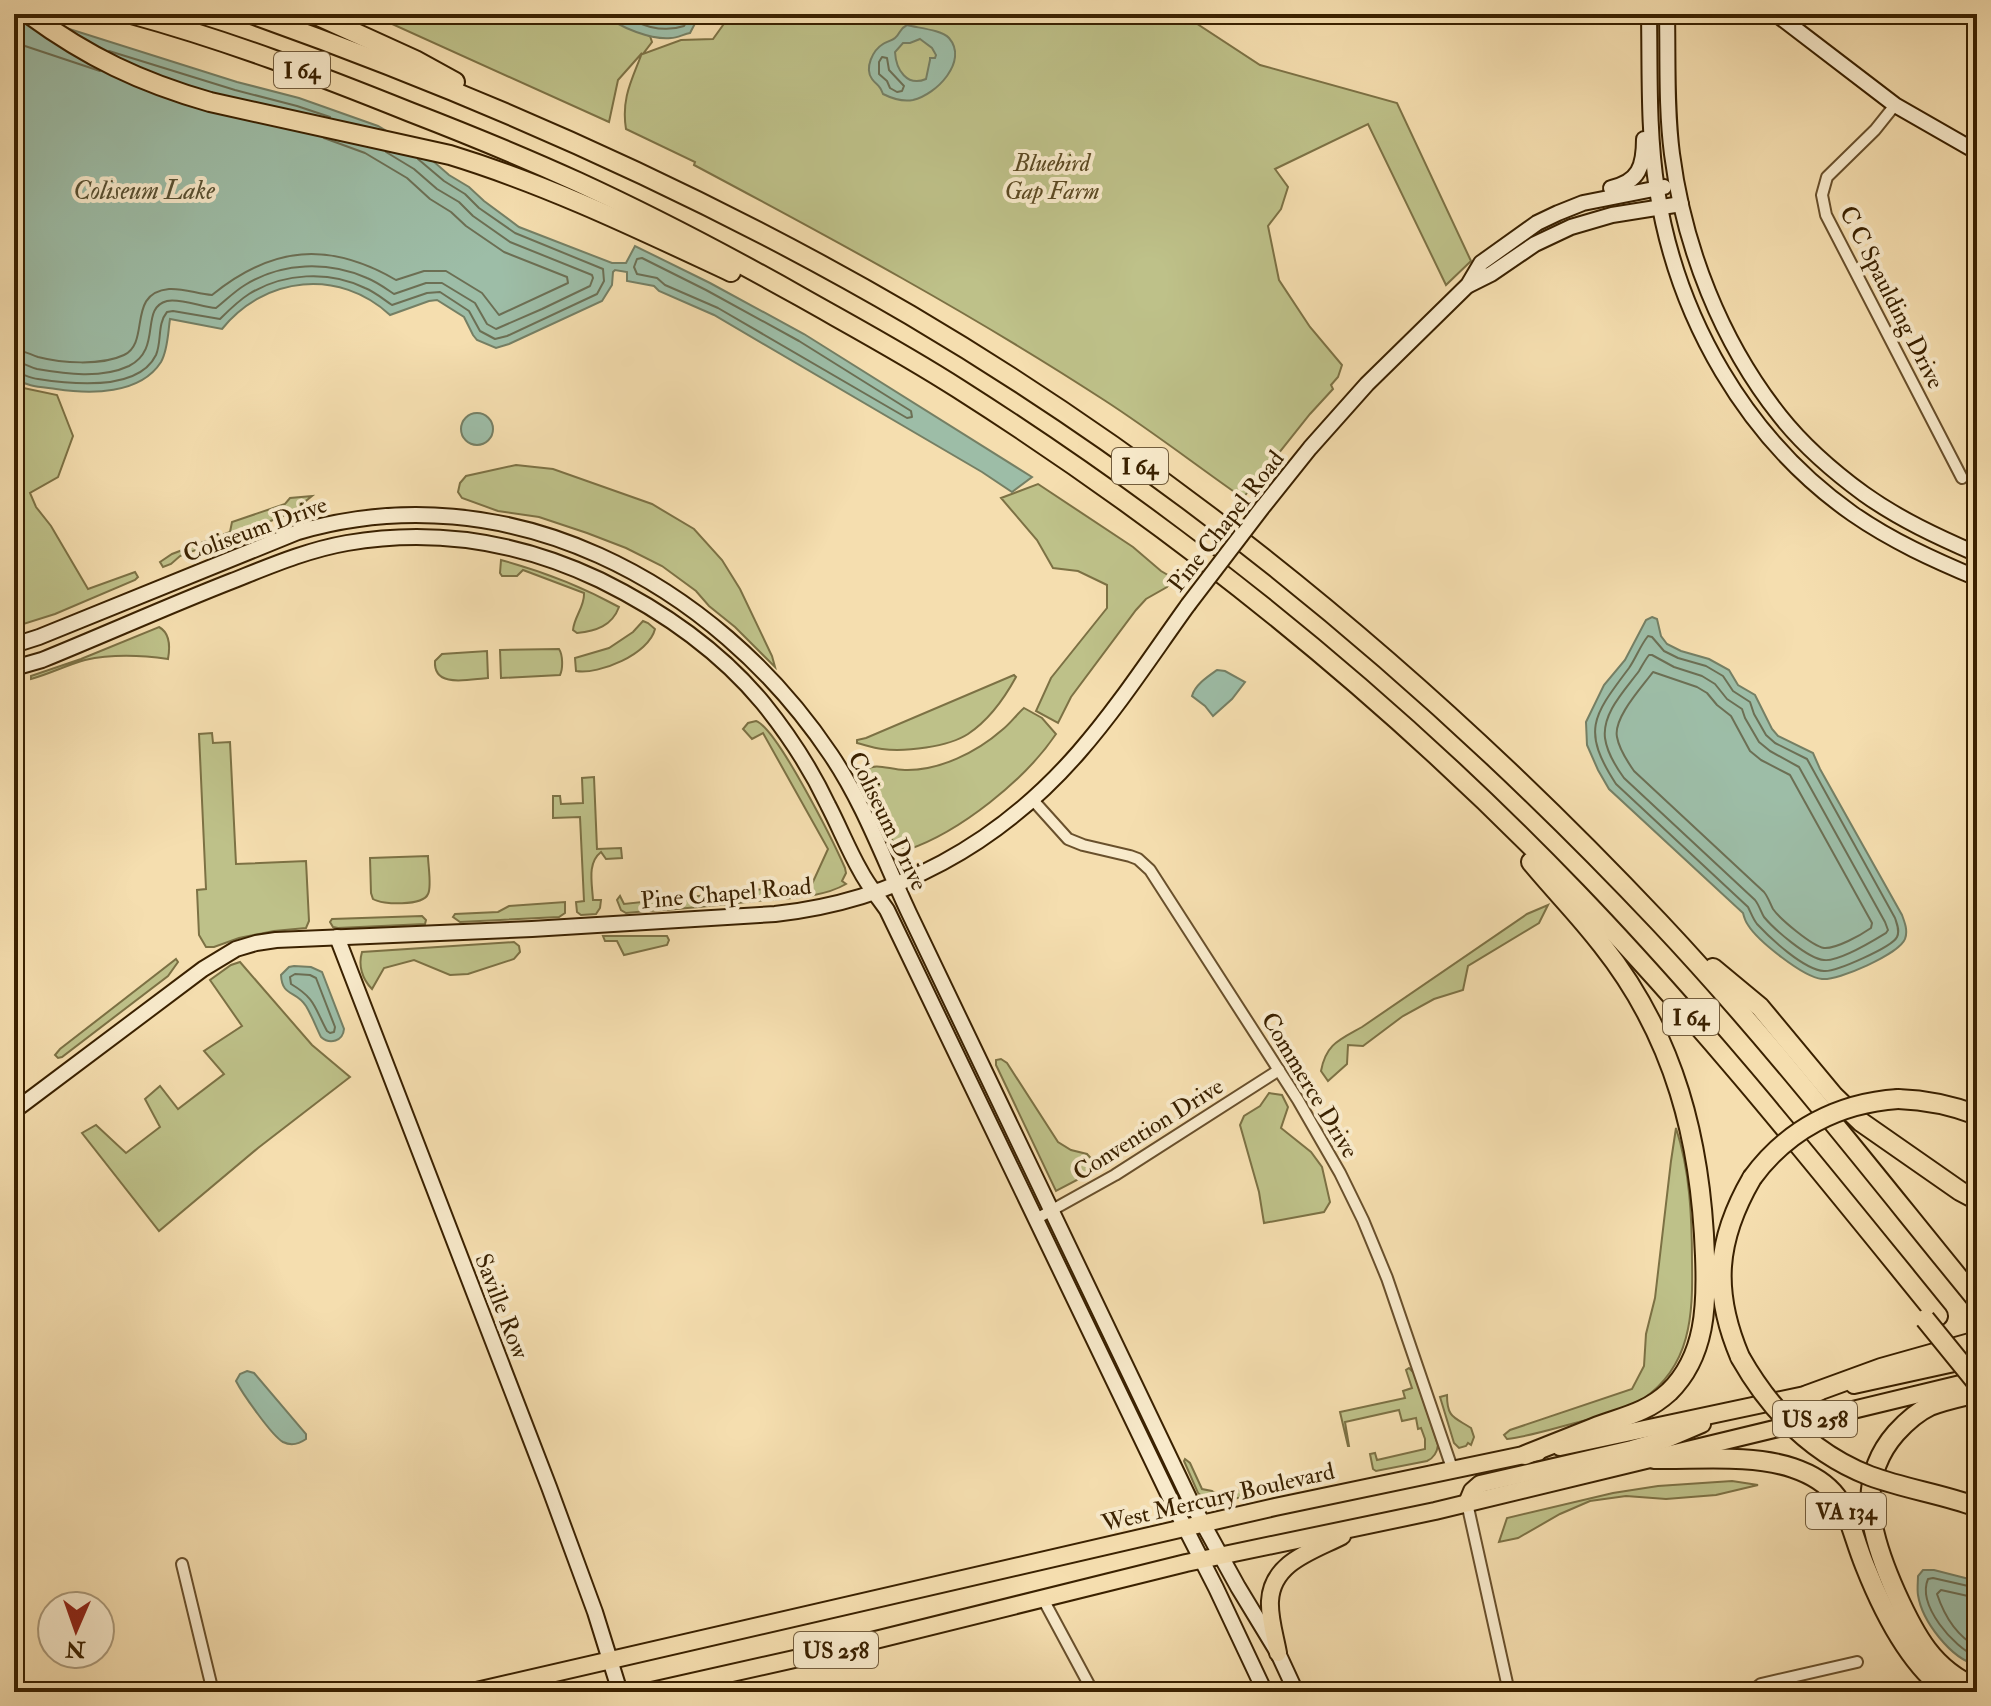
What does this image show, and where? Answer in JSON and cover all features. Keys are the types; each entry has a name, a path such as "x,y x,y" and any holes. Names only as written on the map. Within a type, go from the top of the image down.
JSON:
{"highway":[{"path":"29,14 67,41 103,61 171,91 450,155 517,177 576,200 871,336"},
{"name":"I 64","path":"131,14 277,60 470,135 638,211 871,336 957,388 1143,515 1229,580 1382,707 1573,889 1674,997 1757,1094 1895,1264 1932,1318 1977,1365"},
{"name":"I 64","path":"251,14 534,127 700,203 846,280 961,347 1117,449 1221,526 1366,642 1454,720 1524,785 1662,925 1774,1052 1977,1300"},
{"path":"314,14 415,60 534,127"},
{"path":"1468,786 1602,944 1649,1017 1684,1103 1703,1209 1705,1303 1697,1348 1689,1367 1669,1391 1647,1408 1525,1455"},
{"path":"1662,925 1760,1007 1834,1096 1861,1122 1977,1200"},
{"path":"1977,1115 1934,1102 1898,1099 1856,1105 1816,1121 1785,1142 1752,1178 1730,1222 1724,1245 1721,1283 1726,1320 1740,1357 1759,1388 1787,1421 1818,1448 1870,1476 1977,1507"},
{"path":"1932,1318 1977,1382"},
{"path":"1807,1395 1881,1368 1977,1341"},
{"path":"1977,1393 1928,1407 1900,1429 1888,1443 1873,1473 1870,1507 1871,1522 1883,1562 1918,1636 1948,1673 1977,1688"},
{"name":"VA 134","path":"1654,1459 1777,1463 1804,1472 1828,1487 1850,1519 1863,1562 1890,1619 1924,1669 1948,1692"}],"main road":[{"name":"West Mercury Boulevard","path":"472,1692 1185,1528 1977,1358"},
{"name":"US 258","path":"647,1692 839,1649 1221,1555 1467,1503 1977,1382"},
{"path":"1467,1503 1472,1491 1480,1484 1667,1439 1733,1409"},
{"path":"1278,1653 1270,1603 1279,1574 1302,1555 1365,1525"}],"street":[{"path":"1649,14 1653,156 1660,207 1672,261 1699,330 1730,384 1766,434 1809,478 1853,513 1912,549 1977,578"},
{"path":"1667,14 1670,128 1677,185 1696,260 1721,322 1780,416 1825,462 1866,496 1922,529 1977,554"},
{"path":"1776,14 1895,105 1977,152"},
{"path":"1558,213 1581,196 1627,184 1639,170 1644,152 1643,94 1650,72"},
{"name":"C C Spaulding Drive","path":"1895,105 1875,130 1827,177 1822,195 1826,215 1962,478"},
{"name":"Pine Chapel Road","path":"14,1111 182,984 226,954 245,946 266,941 755,916 823,907 875,892 940,864 979,842 1059,773 1096,731 1188,605 1310,448 1357,395 1468,285 1481,263 1537,223 1583,203 1677,185"},
{"name":"Pine Chapel Road","path":"1468,285 1491,274 1535,244 1571,227 1612,215 1681,204"},
{"name":"Coliseum Drive","path":"14,645 298,532 375,516 443,514 536,531 590,551 635,573 704,617 750,657 799,710 852,788 1204,1524 1278,1653 1296,1692"},
{"name":"Coliseum Drive","path":"14,668 75,647 279,562 327,547 411,536 471,540 516,549 564,564 643,602 685,630 731,669 762,702 790,739 826,801 862,874 887,910 1265,1692"},
{"name":"Commerce Drive","path":"1032,799 1068,839 1138,859 1150,870 1279,1070 1340,1173 1373,1242 1453,1471"},
{"name":"Saville Row","path":"337,937 549,1487 620,1692"},
{"name":"Convention Drive","path":"1036,1219 1115,1175 1279,1070"},
{"path":"1467,1503 1509,1692"},
{"path":"182,1564 213,1692"},
{"path":"1043,1599 1093,1692"},
{"path":"1751,1692 1761,1684 1857,1662"}],"green space":[{"name":"Bluebird Gap Farm","path":"387,14 606,14 613,21 650,36 652,42 643,54 681,40 713,39 731,14 1182,14 1260,65 1397,103 1471,261 1446,285 1368,124 1275,169 1288,187 1281,209 1268,226 1279,280 1310,327 1342,365 1331,385 1333,389 1243,498 1122,412 1004,337 694,165 695,162 626,129 626,98 642,53 618,80 609,122 392,24"},
{"path":"14,386 57,395 73,436 58,477 30,493 88,589 135,572 138,577 55,614 14,627"},
{"path":"516,465 553,469 652,504 694,529 722,560 740,589 775,667 696,591 662,566 587,533 539,517 498,511 462,498 458,492 466,476"},
{"path":"1038,484 1133,547 1173,578 1167,587 1146,599 1136,610 1071,697 1058,723 1036,711 1051,678 1107,608 1107,585 1078,571 1053,568 1037,540 1001,498"},
{"path":"312,496 291,513 180,556 163,567 160,562 172,554 230,532 232,522 285,504 290,498"},
{"path":"501,560 561,580 619,607 612,619 602,626 577,633 573,630 584,593 523,570 517,576 502,576"},
{"path":"643,621 655,629 643,647 610,666 576,671 575,658 609,648"},
{"path":"159,627 167,637 168,659 126,656 95,658 31,679 31,676"},
{"path":"559,649 562,662 560,675 501,678 500,650"},
{"path":"487,651 488,678 446,679 436,670 435,661 442,654"},
{"path":"1014,675 1016,677 1006,693 983,722 960,738 926,748 902,750 857,743 857,740"},
{"path":"1024,708 1042,718 1056,734 1027,769 990,802 948,831 907,850 896,845 887,833 861,778 863,770 879,766 899,770 918,769 944,764 992,738"},
{"path":"756,721 777,743 804,788 845,868 842,881 846,884 828,892 797,897 626,913 621,910 617,900 620,896 624,904 812,884 828,849 763,733 752,739 743,729 748,723"},
{"path":"212,733 213,743 230,742 236,864 306,861 309,921 306,928 239,938 214,947 206,947 199,935 197,890 206,889 199,734"},
{"path":"594,777 597,849 621,848 622,858 606,859 601,852 597,857 591,880 593,900 601,900 600,908 596,914 581,915 577,912 576,902 584,901 580,817 553,818 553,796 560,796 561,804 583,803 582,778"},
{"path":"428,856 430,886 425,898 402,903 373,899 370,858"},
{"path":"565,902 565,913 559,917 460,922 453,917 455,914 498,912 509,906"},
{"path":"1548,905 1539,923 1468,966 1463,990 1434,999 1403,1016 1363,1046 1348,1045 1347,1064 1328,1081 1321,1071 1326,1055 1335,1044 1527,914"},
{"path":"422,916 425,924 338,928 330,922 332,919"},
{"path":"603,936 667,936 669,940 667,945 624,955 617,941 605,941"},
{"path":"514,942 520,952 514,959 468,974 450,975 414,960 384,968 372,989 361,967 362,952"},
{"path":"176,959 178,962 168,976 62,1057 55,1055 60,1049"},
{"path":"240,962 312,1045 350,1077 258,1148 159,1231 82,1133 96,1125 126,1153 160,1127 145,1099 160,1086 178,1109 224,1074 204,1051 242,1026 210,980"},
{"path":"996,1060 1007,1063 1058,1142 1071,1150 1087,1154 1097,1165 1096,1170 1056,1191 996,1065"},
{"path":"1269,1093 1282,1095 1288,1107 1281,1128 1311,1152 1322,1167 1330,1202 1324,1212 1264,1223 1259,1192 1240,1125 1244,1116 1260,1106"},
{"path":"1676,1128 1687,1178 1692,1245 1690,1320 1680,1355 1659,1386 1628,1407 1543,1432 1507,1439 1504,1435 1510,1430 1632,1389 1644,1366"},
{"path":"1409,1368 1414,1373 1437,1450 1427,1461 1376,1471 1370,1454 1375,1453 1377,1460 1425,1449 1425,1439 1421,1428 1418,1429 1416,1418 1402,1421 1399,1410 1345,1422 1348,1446 1340,1412 1405,1398 1403,1391 1412,1388 1406,1370"},
{"path":"1447,1395 1450,1413 1471,1428 1474,1437 1471,1445 1468,1443 1459,1448 1454,1443 1440,1397"},
{"path":"1185,1459 1202,1489 1217,1495 1261,1486 1260,1494 1210,1503 1198,1493"},
{"path":"1732,1481 1758,1485 1716,1495 1666,1499 1626,1496 1590,1501 1518,1538 1499,1542 1507,1518 1613,1493 1658,1486"}],"water":[{"name":"Coliseum Lake","path":"14,14 299,98 378,126 425,154 519,227 612,263 626,263 635,246 804,334 1032,477 1012,492 714,315 654,286 627,281 627,272 615,270 612,285 602,301 496,348 477,340 464,317 437,300 390,315 370,300 348,290 303,284 259,298 239,311 222,329 170,319 161,362 141,381 128,386 84,392 40,387 19,381 14,378"},
{"path":"606,14 700,14 690,33 664,38 627,28"},
{"path":"907,25 946,35 954,47 955,57 940,84 922,97 909,101 883,94 869,70 876,50 895,38","holes":["920,39 936,55 930,58 926,79 913,81 900,71 895,52 903,43"]},
{"path":"477,413 488,418 493,429 488,440 477,445 466,440 461,429 466,418"},
{"path":"1652,617 1657,619 1661,636 1667,644 1709,659 1729,670 1738,685 1755,695 1778,736 1813,753 1902,915 1906,936 1892,952 1841,976 1822,979 1804,972 1761,940 1747,924 1743,913 1609,789 1587,745 1586,722 1604,685 1625,660 1646,620"},
{"path":"1217,670 1245,682 1213,716 1192,696 1205,678"},
{"path":"294,966 311,967 322,972 344,1029 339,1039 328,1041 321,1037 306,1006 284,987 281,975"},
{"path":"247,1371 254,1373 306,1434 306,1439 289,1444 272,1432 236,1381 240,1374"},
{"path":"1923,1570 1977,1581 1977,1665 1948,1647 1925,1616 1918,1590 1918,1576"}]}
